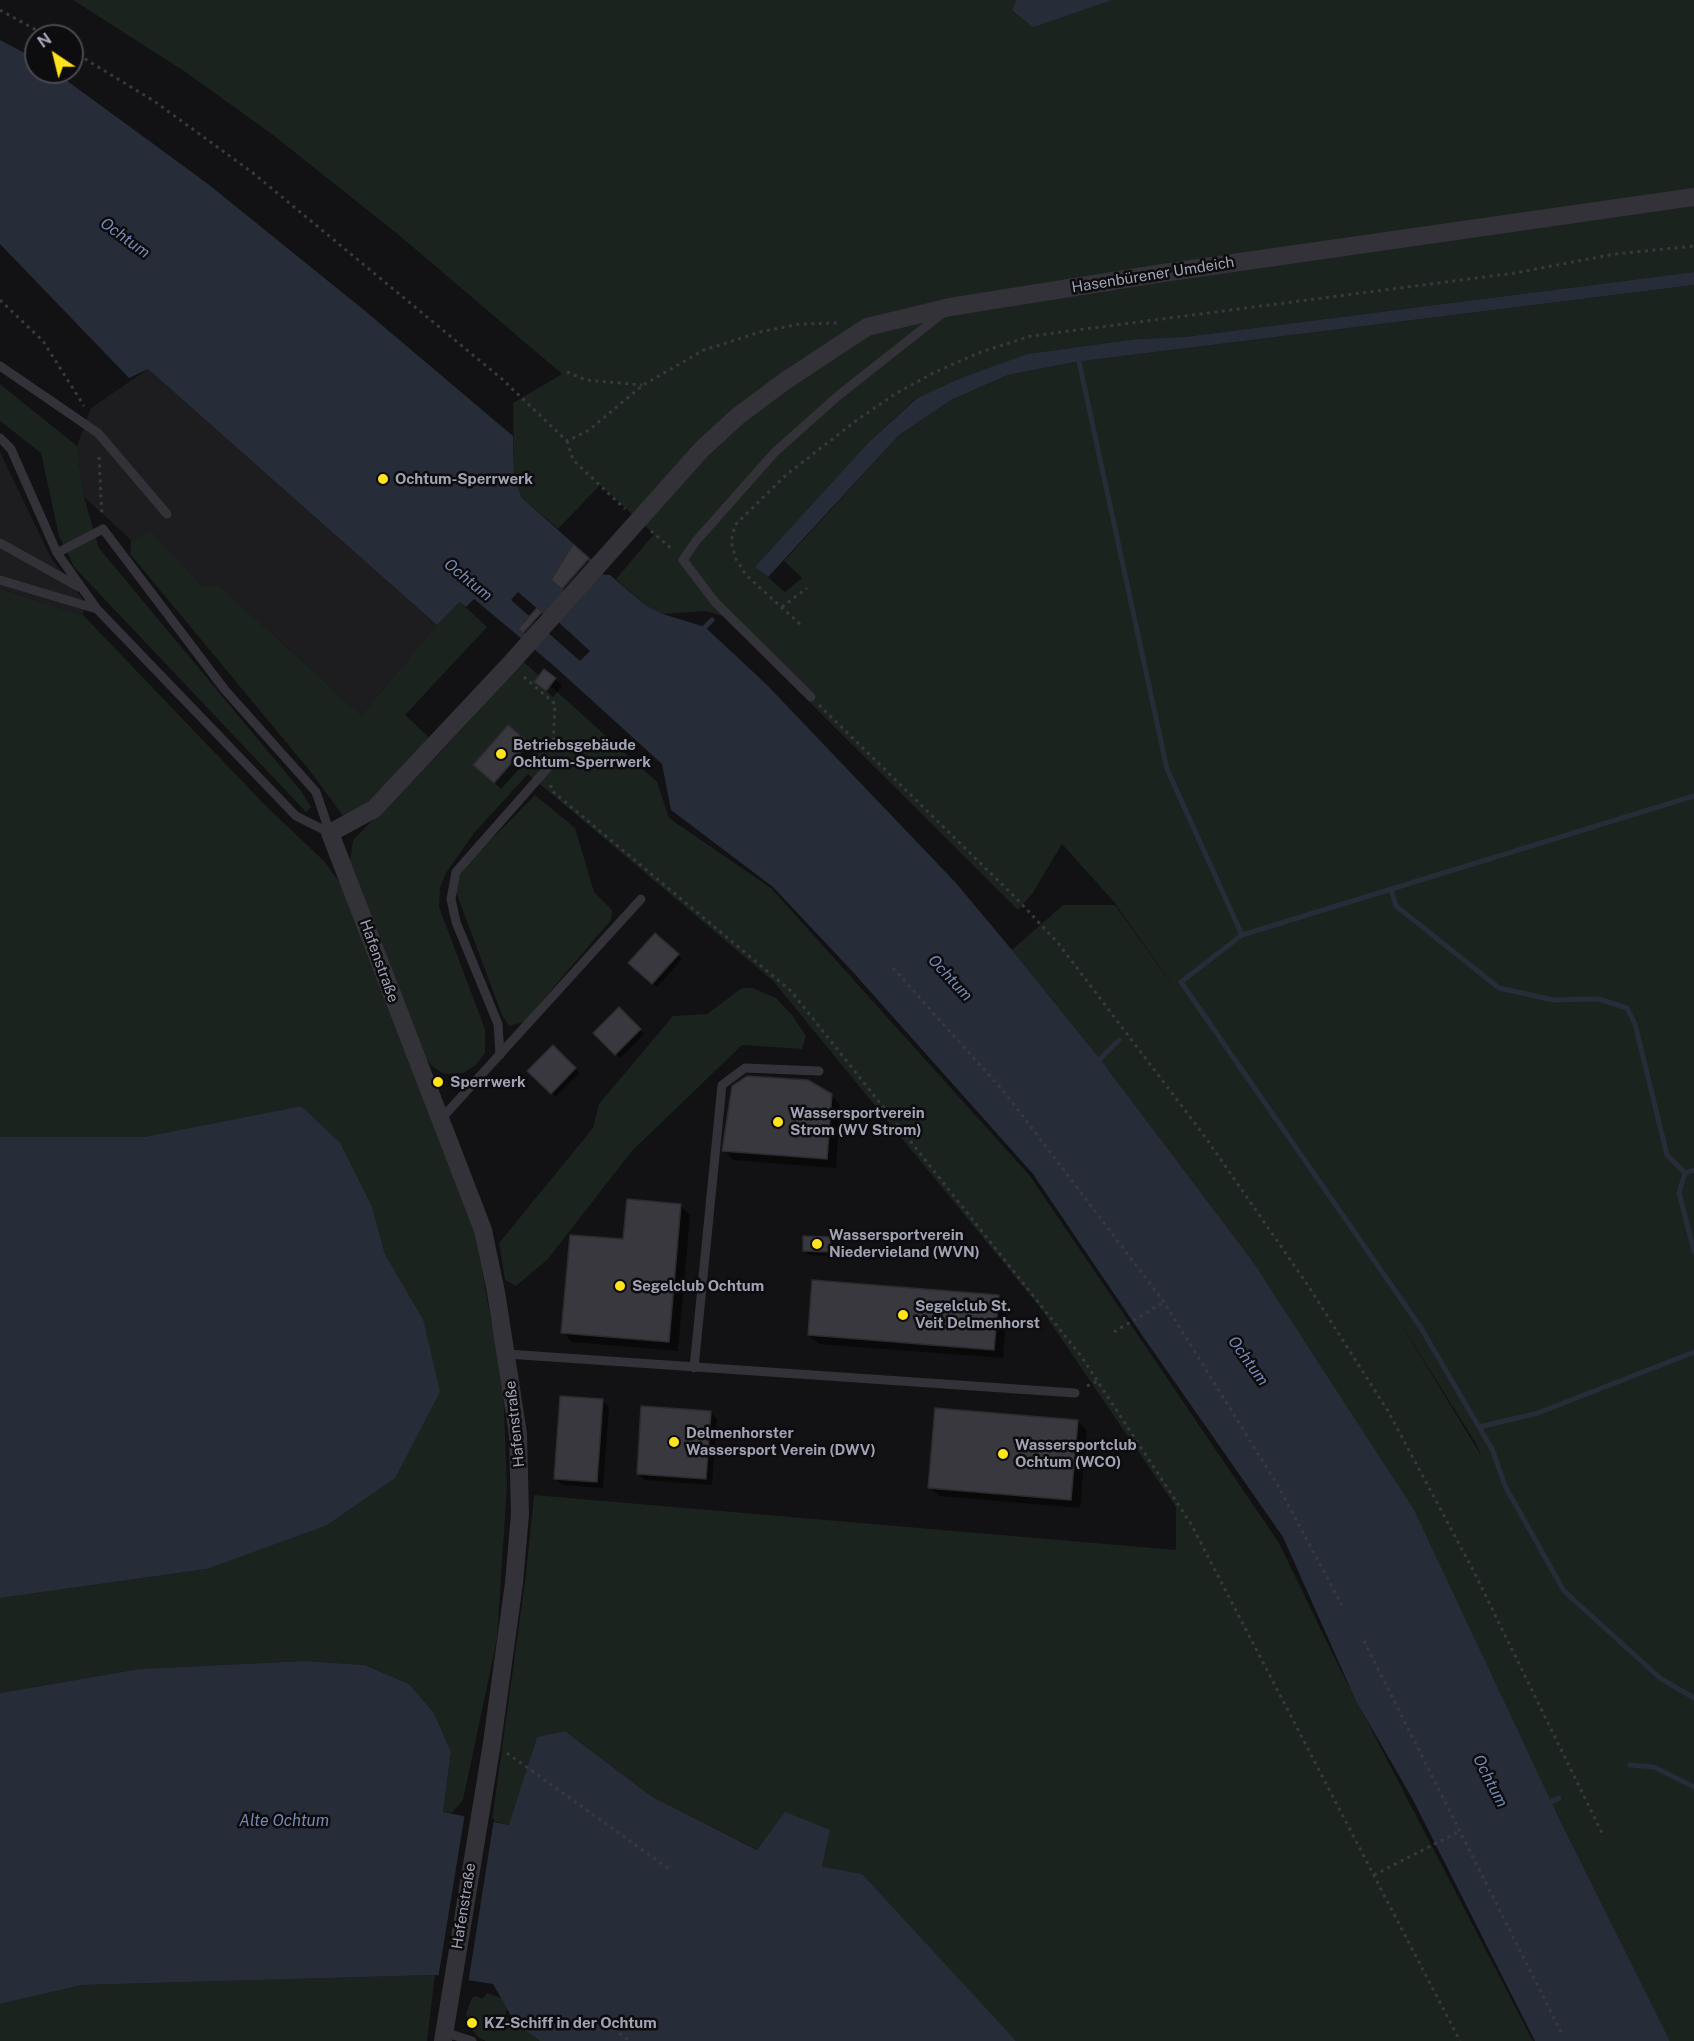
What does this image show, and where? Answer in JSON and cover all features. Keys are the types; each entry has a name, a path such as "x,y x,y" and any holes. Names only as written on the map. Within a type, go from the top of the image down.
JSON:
{"street":[{"name":"Hasenbürener Umdeich","path":"330,833 374,809 510,664 702,449 738,416 867,327 950,308 1163,273 1694,197"},
{"name":"Hafenstraße","path":"330,833 405,1029 442,1118 487,1246 507,1354 518,1434 520,1474 518,1548 492,1743 481,1799 444,2036"}],"lane":[{"path":"811,697 715,602 682,560 775,452 839,395 950,308"},
{"path":"0,366 98,434 167,514"},
{"path":"0,438 10,449 57,553 97,609 296,816 330,833"},
{"path":"57,553 103,529 225,690 316,792 330,833"},
{"path":"0,543 83,589"},
{"path":"0,580 97,609"},
{"path":"500,1054 498,1024 456,922 451,899 456,872 552,763"},
{"path":"442,1118 641,899"},
{"path":"694,1368 722,1085 745,1068 819,1071"},
{"path":"507,1354 1075,1393"},
{"path":"444,2036 472,2041"}],"path":[{"path":"0,10 25,24"},
{"path":"84,58 154,101 253,173 502,379 567,441 573,460 682,560"},
{"path":"800,624 746,575 736,559 731,542 735,525 786,475 856,420 895,394 935,372 981,352 1031,336 1515,273 1615,254 1694,246"},
{"path":"567,441 589,430 643,385 704,350 760,332 800,324 840,323 867,327"},
{"path":"567,372 586,380 643,385"},
{"path":"782,607 807,588"},
{"path":"510,664 555,704 551,790 791,991 1081,1356 1191,1524 1460,2041"},
{"path":"811,697 1058,942 1203,1134 1305,1281 1388,1411 1473,1570 1602,1833"},
{"path":"893,968 1006,1094 1164,1302 1278,1486 1342,1605"},
{"path":"1114,1332 1164,1302"},
{"path":"1364,1641 1562,2034"},
{"path":"524,1763 669,1869"},
{"path":"1374,1875 1460,1831"},
{"path":"602,2020 630,2041"}],"shaded area":[{"path":"73,0 1016,0 1012,12 1033,26 1113,0 1694,0 1694,272 1184,337 1136,339 1027,354 916,398 868,443 756,567 785,592 802,578 784,561 899,435 951,400 1008,375 1075,362 1694,285 1694,2041 1670,2041 1556,1812 1251,1259 1100,1059 1012,950 1063,905 1115,905 1183,1000 1114,902 1062,844 1032,894 1018,910 723,616 705,611 663,614 645,605 616,579 654,534 600,485 558,529 522,498 514,478 513,403 562,374 400,236 273,135 184,71","holes":["1398,1319 1475,1442 1482,1457"]},
{"path":"148,369 437,625 361,715 219,585 203,587 151,532 131,540 84,497 77,446 91,408"},
{"path":"0,384 77,446 84,497 99,548 301,791 311,807 306,812 74,567 59,536 41,453 0,421"},
{"path":"0,452 51,558 84,601 83,615 0,589"},
{"path":"151,531 203,587 219,585 361,715 437,625 460,602 487,627 405,715 433,741 371,804 346,820 310,771 130,554 131,540"},
{"path":"0,589 83,615 268,808 325,862 340,883 475,1232 503,1386 507,1486 497,1639 463,1800 452,1813 443,1812 451,1752 434,1713 409,1684 365,1665 304,1661 139,1669 0,1693 0,1598 207,1569 423,1319 385,1254 372,1207 301,1106 144,1137 0,1137"},
{"path":"524,662 657,782 669,818 771,888 1030,1176 1279,1543 1341,1671 1533,2041 1016,2041 969,1993 822,1868 830,1830 758,1850 651,1796 565,1731 537,1737 510,1825 492,1821 526,1574 534,1495 1176,1550 1176,1507 1039,1306 773,981 528,774 474,833 446,873 440,888 439,907 485,1029 485,1053 476,1065 463,1073 444,1074 432,1066 418,1048 350,860 353,840 433,760"},
{"path":"535,795 575,828 594,892 612,910 611,920 524,1022 509,1026 502,1015 456,892 461,870"},
{"path":"742,988 753,988 776,998 793,1016 806,1036 802,1049 742,1045 632,1151 547,1260 516,1286 505,1280 499,1243 593,1128 599,1104 673,1016 707,1014"},
{"path":"435,1975 427,2041 0,2041 0,2004 82,1985"},
{"path":"487,1993 501,1998 507,2008 505,2016 540,2041 486,2041 479,2038 470,2028 466,2013 472,1998 477,1996 482,1999"}],"water":[{"path":"1016,0 1113,0 1033,27 1012,11"},
{"name":"Ochtum","path":"0,40 24,53 24,84 71,84 208,184 364,310 513,436 514,478 522,498 595,563 547,617 518,592 511,600 580,661 590,651 556,620 598,574 610,575 645,605 663,614 705,627 766,684 956,883 1100,1059 1251,1259 1414,1510 1556,1812 1670,2041 1535,2041 1412,1798 1356,1701 1283,1537 1033,1174 852,971 773,887 671,810 662,764 553,665 474,599 466,607 460,602 437,625 148,369 129,378 0,244"},
{"path":"1694,272 1694,285 1075,362 1008,375 951,400 899,435 768,577 755,567 868,443 917,398 959,379 1027,354 1136,339 1184,337"},
{"path":"301,1106 340,1143 372,1207 385,1254 423,1319 440,1392 395,1478 327,1525 207,1569 0,1598 0,1137 144,1137"},
{"name":"Alte Ochtum","path":"304,1661 365,1665 409,1684 434,1713 451,1752 443,1812 509,1825 537,1737 565,1731 651,1796 757,1850 785,1812 830,1830 822,1867 862,1874 1016,2041 540,2041 515,2023 493,1984 435,1975 82,1985 0,2004 0,1693 139,1669"}],"pier":[{"path":"465,1813 494,1819 468,1984 438,1979"}],"building":[{"path":"573,544 589,558 562,589 551,580"},
{"path":"537,608 542,612 523,633 518,629"},
{"path":"544,669 556,678 546,691 534,682"},
{"name":"Betriebsgebäude Ochtum-Sperrwerk","path":"508,725 529,743 494,783 473,765"},
{"path":"655,933 679,954 652,984 628,963"},
{"path":"619,1007 641,1029 615,1055 593,1033"},
{"path":"553,1045 576,1068 551,1094 527,1071"},
{"name":"Wassersportverein Strom (WV Strom)","path":"747,1076 808,1080 832,1094 827,1159 722,1151 732,1086"},
{"name":"Segelclub Ochtum","path":"627,1199 681,1204 669,1342 561,1333 570,1235 623,1239"},
{"name":"Wassersportverein Niedervieland (WVN)","path":"803,1236 831,1237 830,1252 803,1251"},
{"name":"Segelclub St. Veit Delmenhorst","path":"812,1280 999,1295 994,1350 808,1335"},
{"path":"560,1396 603,1399 597,1482 554,1479"},
{"name":"Delmenhorster Wassersport Verein (DWV)","path":"641,1406 711,1411 706,1479 637,1474"},
{"name":"Wassersportclub Ochtum (WCO)","path":"935,1408 1078,1420 1071,1500 928,1488"}],"waterway":[{"path":"1078,357 1167,769 1242,935"},
{"path":"701,631 712,620"},
{"path":"1181,982 1242,935 1694,796"},
{"path":"1391,889 1396,906 1499,988 1553,1000 1599,999 1627,1008 1635,1024 1667,1155 1685,1173"},
{"path":"1181,982 1421,1328 1493,1451 1505,1486 1564,1591 1660,1678 1694,1698"},
{"path":"1096,1063 1119,1040"},
{"path":"1694,1170 1685,1173 1679,1193 1694,1251"},
{"path":"1479,1427 1538,1413 1694,1352"},
{"path":"1630,1765 1654,1767 1694,1787"},
{"path":"1547,1804 1559,1798"}],"place":[{"name":"Ochtum-Sperrwerk","path":"383,479"},
{"name":"Betriebsgebäude Ochtum-Sperrwerk","path":"501,754"},
{"name":"Sperrwerk","path":"438,1082"},
{"name":"Wassersportverein Strom (WV Strom)","path":"778,1122"},
{"name":"Wassersportverein Niedervieland (WVN)","path":"817,1244"},
{"name":"Segelclub Ochtum","path":"620,1286"},
{"name":"Segelclub St. Veit Delmenhorst","path":"903,1315"},
{"name":"Delmenhorster Wassersport Verein (DWV)","path":"674,1442"},
{"name":"Wassersportclub Ochtum (WCO)","path":"1003,1454"},
{"name":"KZ-Schiff in der Ochtum","path":"472,2023"}]}
